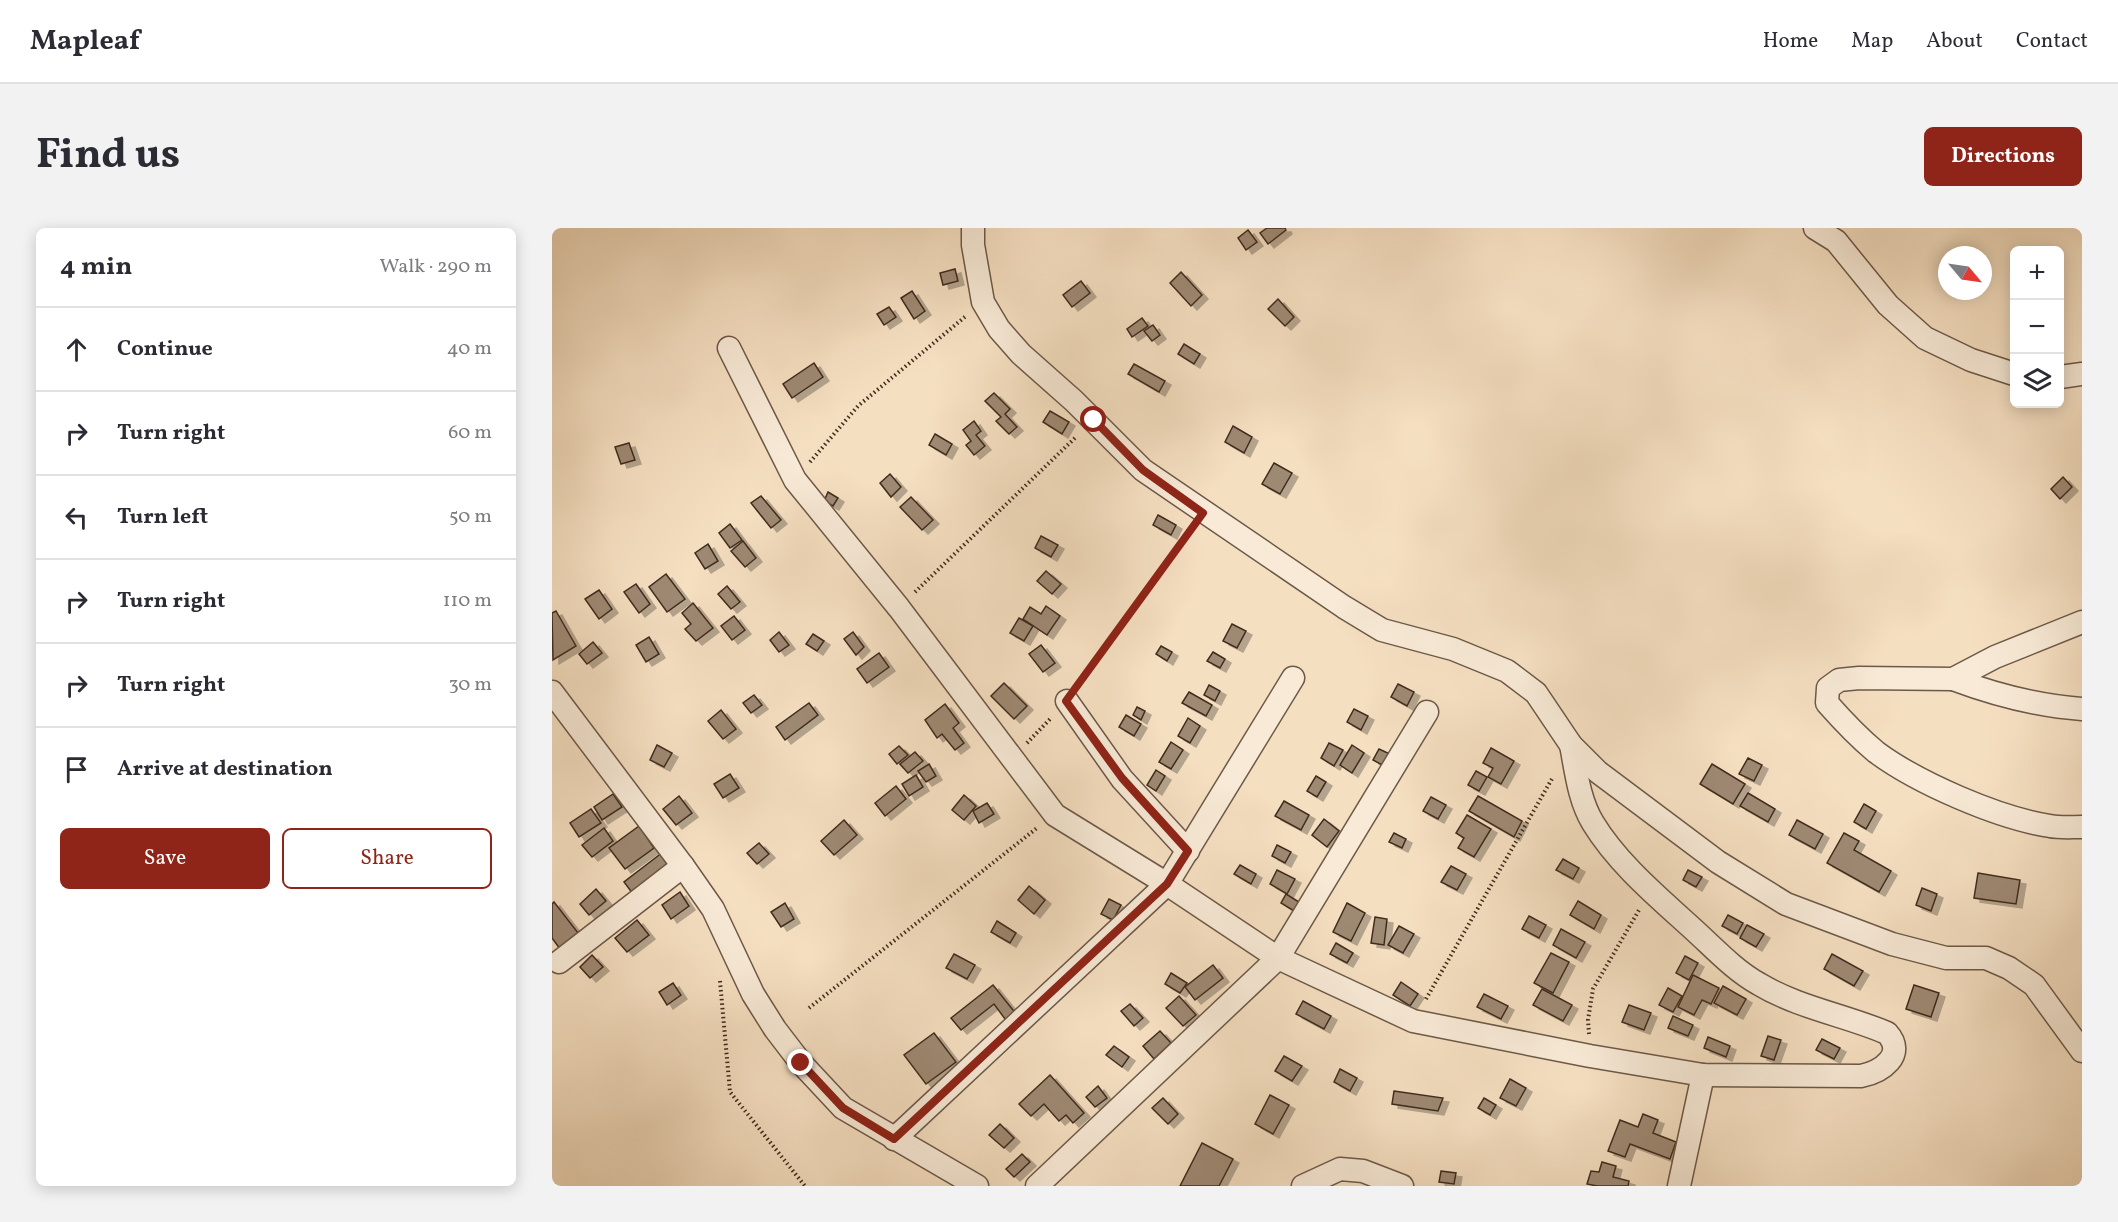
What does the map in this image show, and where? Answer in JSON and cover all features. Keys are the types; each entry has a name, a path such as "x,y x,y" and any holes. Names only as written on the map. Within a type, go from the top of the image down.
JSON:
{"street":[{"path":"973,228 973,245 983,302 999,329 1021,354 1094,420 1143,470 1203,513 1344,607 1383,630 1452,649 1507,671 1536,693 1571,745 1598,772 1718,862 1786,904 1892,944 1946,958 1986,958 2009,968 2034,985 2082,1051"},
{"path":"1815,228 1836,241 1888,305 1925,338 1971,360 2010,374"},
{"path":"729,348 795,480 899,608 1054,815 1167,884 1278,958 1413,1021 1590,1056 1703,1075 1861,1076 1874,1074 1885,1067 1893,1053 1892,1039 1887,1033 1797,1002 1759,984 1732,965 1650,889 1614,850 1593,822 1580,794 1571,745"},
{"path":"1953,679 1995,657 2082,622"},
{"path":"894,1139 1167,884 1293,678"},
{"path":"2082,710 2011,698 1953,679 1859,678 1839,680 1828,688 1827,703 1876,752 1944,790 1984,808 2012,817 2050,826 2082,827"},
{"path":"552,692 713,909 753,994 794,1055 843,1108 977,1186"},
{"path":"1066,701 1122,778 1188,851"},
{"path":"1037,1186 1278,958 1427,712"},
{"path":"559,962 683,866"},
{"path":"1679,1186 1703,1075"},
{"path":"1303,1186 1341,1169 1363,1171 1402,1186"}],"path":[{"path":"795,480 858,406 983,302"},
{"path":"899,608 1094,420"},
{"path":"1012,758 1066,701 1203,513"},
{"path":"1413,1021 1571,745"},
{"path":"809,1008 1054,815"},
{"path":"1590,1056 1588,1020 1593,989 1650,889"},
{"path":"719,978 730,1092 805,1186"}],"building":[{"path":"1267,228 1285,228 1286,230 1268,244 1260,233"},
{"path":"1248,230 1257,242 1246,250 1238,238"},
{"path":"955,269 958,281 943,285 940,273"},
{"path":"1181,272 1202,295 1191,306 1170,283"},
{"path":"1081,281 1090,293 1072,307 1063,295"},
{"path":"912,291 925,311 914,319 901,298"},
{"path":"1278,299 1294,317 1285,326 1268,309"},
{"path":"889,307 896,317 884,325 877,314"},
{"path":"1142,318 1148,326 1132,337 1127,329"},
{"path":"1153,325 1160,335 1152,341 1144,331"},
{"path":"1184,344 1200,354 1194,364 1178,354"},
{"path":"814,363 823,377 792,398 783,384"},
{"path":"1134,364 1165,381 1159,392 1128,374"},
{"path":"994,393 1010,409 1005,414 1017,427 1009,434 996,421 1001,417 985,401"},
{"path":"1050,411 1069,422 1062,434 1043,422"},
{"path":"974,421 981,431 976,435 985,446 974,455 966,445 971,441 963,430"},
{"path":"1233,426 1252,437 1244,453 1225,442"},
{"path":"935,434 952,444 946,455 929,445"},
{"path":"629,443 635,460 621,464 615,447"},
{"path":"1274,463 1292,473 1280,494 1262,484"},
{"path":"890,474 901,487 891,497 880,483"},
{"path":"2063,477 2072,487 2060,499 2051,489"},
{"path":"828,492 838,498 833,506 824,501"},
{"path":"761,496 781,520 771,528 751,503"},
{"path":"911,497 933,520 922,530 900,507"},
{"path":"1158,515 1176,525 1171,535 1153,525"},
{"path":"730,524 742,540 730,548 719,533"},
{"path":"1041,536 1058,545 1051,557 1035,548"},
{"path":"743,541 756,558 745,567 731,551"},
{"path":"708,544 718,561 705,569 695,553"},
{"path":"1046,571 1061,584 1052,594 1037,581"},
{"path":"666,574 685,599 667,612 649,587"},
{"path":"636,584 650,604 639,613 624,592"},
{"path":"727,586 740,602 731,609 718,594"},
{"path":"599,590 612,609 599,619 585,599"},
{"path":"693,603 713,628 696,641 685,629 691,624 682,613"},
{"path":"1046,606 1060,616 1047,635 1023,619 1030,607 1041,614"},
{"path":"556,611 576,646 553,660 552,613"},
{"path":"734,616 745,630 732,640 721,626"},
{"path":"1019,618 1033,626 1024,641 1010,633"},
{"path":"1232,624 1246,631 1237,648 1223,641"},
{"path":"779,632 789,645 779,652 770,640"},
{"path":"853,632 864,647 856,655 844,639"},
{"path":"813,634 824,641 817,651 806,644"},
{"path":"649,637 659,654 646,662 636,645"},
{"path":"593,642 602,653 587,664 579,654"},
{"path":"1041,645 1055,663 1043,672 1029,654"},
{"path":"1161,646 1172,652 1167,661 1156,654"},
{"path":"1213,652 1225,659 1220,668 1207,661"},
{"path":"879,653 889,667 867,683 857,669"},
{"path":"1004,683 1027,706 1014,719 991,696"},
{"path":"1398,684 1414,692 1407,706 1391,697"},
{"path":"1209,685 1220,691 1215,701 1204,695"},
{"path":"1189,692 1212,705 1206,716 1182,703"},
{"path":"754,695 762,705 751,713 743,703"},
{"path":"809,703 818,715 785,740 776,727"},
{"path":"945,704 959,723 953,728 964,743 955,750 942,734 937,738 925,720"},
{"path":"1137,707 1145,711 1141,720 1133,715"},
{"path":"1354,709 1368,716 1361,730 1347,722"},
{"path":"721,710 736,729 723,739 708,721"},
{"path":"1126,715 1141,724 1134,736 1119,727"},
{"path":"1188,718 1200,726 1190,743 1178,736"},
{"path":"1171,742 1183,750 1171,769 1159,762"},
{"path":"1329,743 1343,750 1334,766 1321,758"},
{"path":"657,745 672,753 664,767 650,760"},
{"path":"1352,745 1364,753 1352,773 1340,765"},
{"path":"899,746 908,755 897,764 889,754"},
{"path":"1491,748 1514,761 1501,784 1488,777 1493,768 1483,763"},
{"path":"1379,749 1390,754 1384,766 1373,760"},
{"path":"915,752 923,761 908,773 900,764"},
{"path":"1748,758 1762,765 1754,781 1739,774"},
{"path":"929,764 936,776 926,782 918,771"},
{"path":"1712,764 1745,784 1733,804 1700,784"},
{"path":"1156,770 1165,776 1156,791 1147,785"},
{"path":"1476,771 1487,777 1479,791 1468,785"},
{"path":"730,774 739,788 723,798 714,784"},
{"path":"916,775 923,787 909,796 902,784"},
{"path":"1316,776 1326,782 1317,797 1307,791"},
{"path":"896,786 906,799 885,816 875,803"},
{"path":"1748,793 1775,809 1768,822 1740,806"},
{"path":"613,794 622,807 602,820 594,807"},
{"path":"964,795 976,806 964,820 952,810"},
{"path":"679,796 692,813 676,825 663,809"},
{"path":"1478,796 1522,821 1514,837 1469,811"},
{"path":"1431,797 1446,805 1438,819 1423,811"},
{"path":"1284,801 1309,815 1301,830 1275,816"},
{"path":"987,803 994,814 979,823 973,811"},
{"path":"1864,804 1876,811 1866,829 1854,822"},
{"path":"591,809 601,823 579,837 570,823"},
{"path":"1467,815 1491,829 1474,857 1458,848 1464,838 1456,833"},
{"path":"1324,819 1339,831 1327,847 1312,835"},
{"path":"844,820 857,835 834,855 821,841"},
{"path":"1797,820 1823,834 1815,849 1789,835"},
{"path":"639,826 654,848 625,869 609,848"},
{"path":"604,828 613,841 592,857 582,845"},
{"path":"1394,833 1406,839 1402,848 1389,842"},
{"path":"1844,833 1859,841 1854,850 1891,871 1879,892 1827,863"},
{"path":"759,843 769,854 757,864 747,853"},
{"path":"1277,845 1291,852 1285,863 1272,856"},
{"path":"663,852 675,868 636,898 624,882"},
{"path":"1563,859 1579,868 1573,879 1556,870"},
{"path":"1240,865 1256,874 1251,884 1234,874"},
{"path":"1451,866 1466,874 1457,890 1441,882"},
{"path":"1277,870 1295,879 1287,894 1270,884"},
{"path":"1688,870 1702,877 1696,887 1683,880"},
{"path":"1978,873 2020,880 2016,904 1974,898"},
{"path":"1029,886 1045,900 1034,914 1018,900"},
{"path":"1922,888 1937,894 1931,911 1916,905"},
{"path":"596,889 606,901 589,915 580,904"},
{"path":"680,892 689,906 671,919 662,905"},
{"path":"1286,894 1299,902 1294,911 1281,903"},
{"path":"1109,899 1121,905 1113,920 1101,914"},
{"path":"1578,901 1601,915 1594,929 1570,915"},
{"path":"554,902 582,938 563,953 552,938 552,904"},
{"path":"785,903 794,919 781,927 771,912"},
{"path":"1347,903 1365,913 1351,941 1333,932"},
{"path":"1728,915 1743,923 1737,934 1722,926"},
{"path":"1529,916 1546,925 1539,938 1522,929"},
{"path":"1375,917 1387,919 1384,945 1371,943"},
{"path":"637,920 649,935 627,952 615,938"},
{"path":"997,921 1016,933 1010,943 991,932"},
{"path":"1747,925 1764,934 1756,947 1740,938"},
{"path":"1399,926 1414,934 1403,953 1388,945"},
{"path":"1561,929 1585,942 1576,958 1553,945"},
{"path":"1336,943 1353,953 1347,963 1330,954"},
{"path":"1551,953 1569,962 1553,993 1534,983"},
{"path":"954,954 975,965 967,979 946,968"},
{"path":"1832,954 1863,971 1854,986 1824,969"},
{"path":"592,955 603,967 590,978 580,967"},
{"path":"1685,956 1698,963 1689,980 1676,973"},
{"path":"1213,965 1223,978 1195,1000 1185,987"},
{"path":"1171,973 1187,983 1180,993 1165,984"},
{"path":"1693,975 1719,988 1711,1004 1702,1000 1694,1015 1678,1007"},
{"path":"1401,982 1418,994 1410,1006 1393,995"},
{"path":"673,983 681,995 667,1005 659,992"},
{"path":"993,985 1017,1015 1008,1023 994,1004 961,1030 951,1018"},
{"path":"1914,985 1939,993 1931,1017 1906,1009"},
{"path":"1723,986 1746,999 1737,1015 1714,1003"},
{"path":"1668,988 1682,996 1673,1012 1659,1005"},
{"path":"1542,989 1572,1005 1563,1021 1533,1005"},
{"path":"1484,994 1508,1006 1501,1019 1477,1007"},
{"path":"1179,996 1196,1015 1183,1026 1166,1008"},
{"path":"1303,1001 1331,1016 1324,1029 1296,1014"},
{"path":"1130,1004 1143,1018 1134,1026 1121,1011"},
{"path":"1629,1005 1651,1013 1644,1030 1622,1022"},
{"path":"1673,1016 1693,1025 1688,1036 1668,1028"},
{"path":"1160,1031 1171,1043 1154,1059 1143,1046"},
{"path":"934,1033 956,1062 926,1084 904,1055"},
{"path":"1768,1036 1781,1040 1774,1060 1761,1056"},
{"path":"1708,1037 1730,1046 1726,1057 1704,1048"},
{"path":"1822,1039 1840,1048 1834,1059 1816,1050"},
{"path":"1114,1046 1129,1057 1122,1067 1106,1055"},
{"path":"1284,1056 1302,1066 1292,1081 1275,1071"},
{"path":"1340,1069 1357,1078 1350,1091 1334,1082"},
{"path":"1050,1075 1084,1113 1073,1123 1066,1115 1059,1121 1044,1104 1031,1116 1019,1104"},
{"path":"1510,1079 1526,1088 1516,1106 1500,1098"},
{"path":"1098,1086 1107,1098 1095,1107 1086,1097"},
{"path":"1394,1091 1443,1098 1438,1111 1392,1104"},
{"path":"1270,1095 1289,1105 1273,1134 1255,1124"},
{"path":"1163,1098 1178,1114 1168,1124 1152,1108"},
{"path":"1484,1098 1496,1105 1490,1115 1478,1108"},
{"path":"1643,1114 1658,1120 1653,1133 1676,1142 1670,1159 1630,1144 1625,1157 1608,1151 1620,1120 1638,1127"},
{"path":"1000,1124 1014,1138 1004,1148 989,1135"},
{"path":"1202,1143 1233,1159 1219,1186 1180,1186"},
{"path":"1022,1154 1030,1162 1014,1177 1006,1169"},
{"path":"1602,1162 1616,1166 1613,1177 1629,1181 1628,1186 1587,1184 1591,1171 1599,1172"},
{"path":"1441,1171 1456,1173 1454,1184 1439,1182"}],"route":[{"path":"801,1063 843,1108 894,1139 1167,884 1188,851 1122,778 1066,701 1203,513 1143,470 1094,420"}]}
